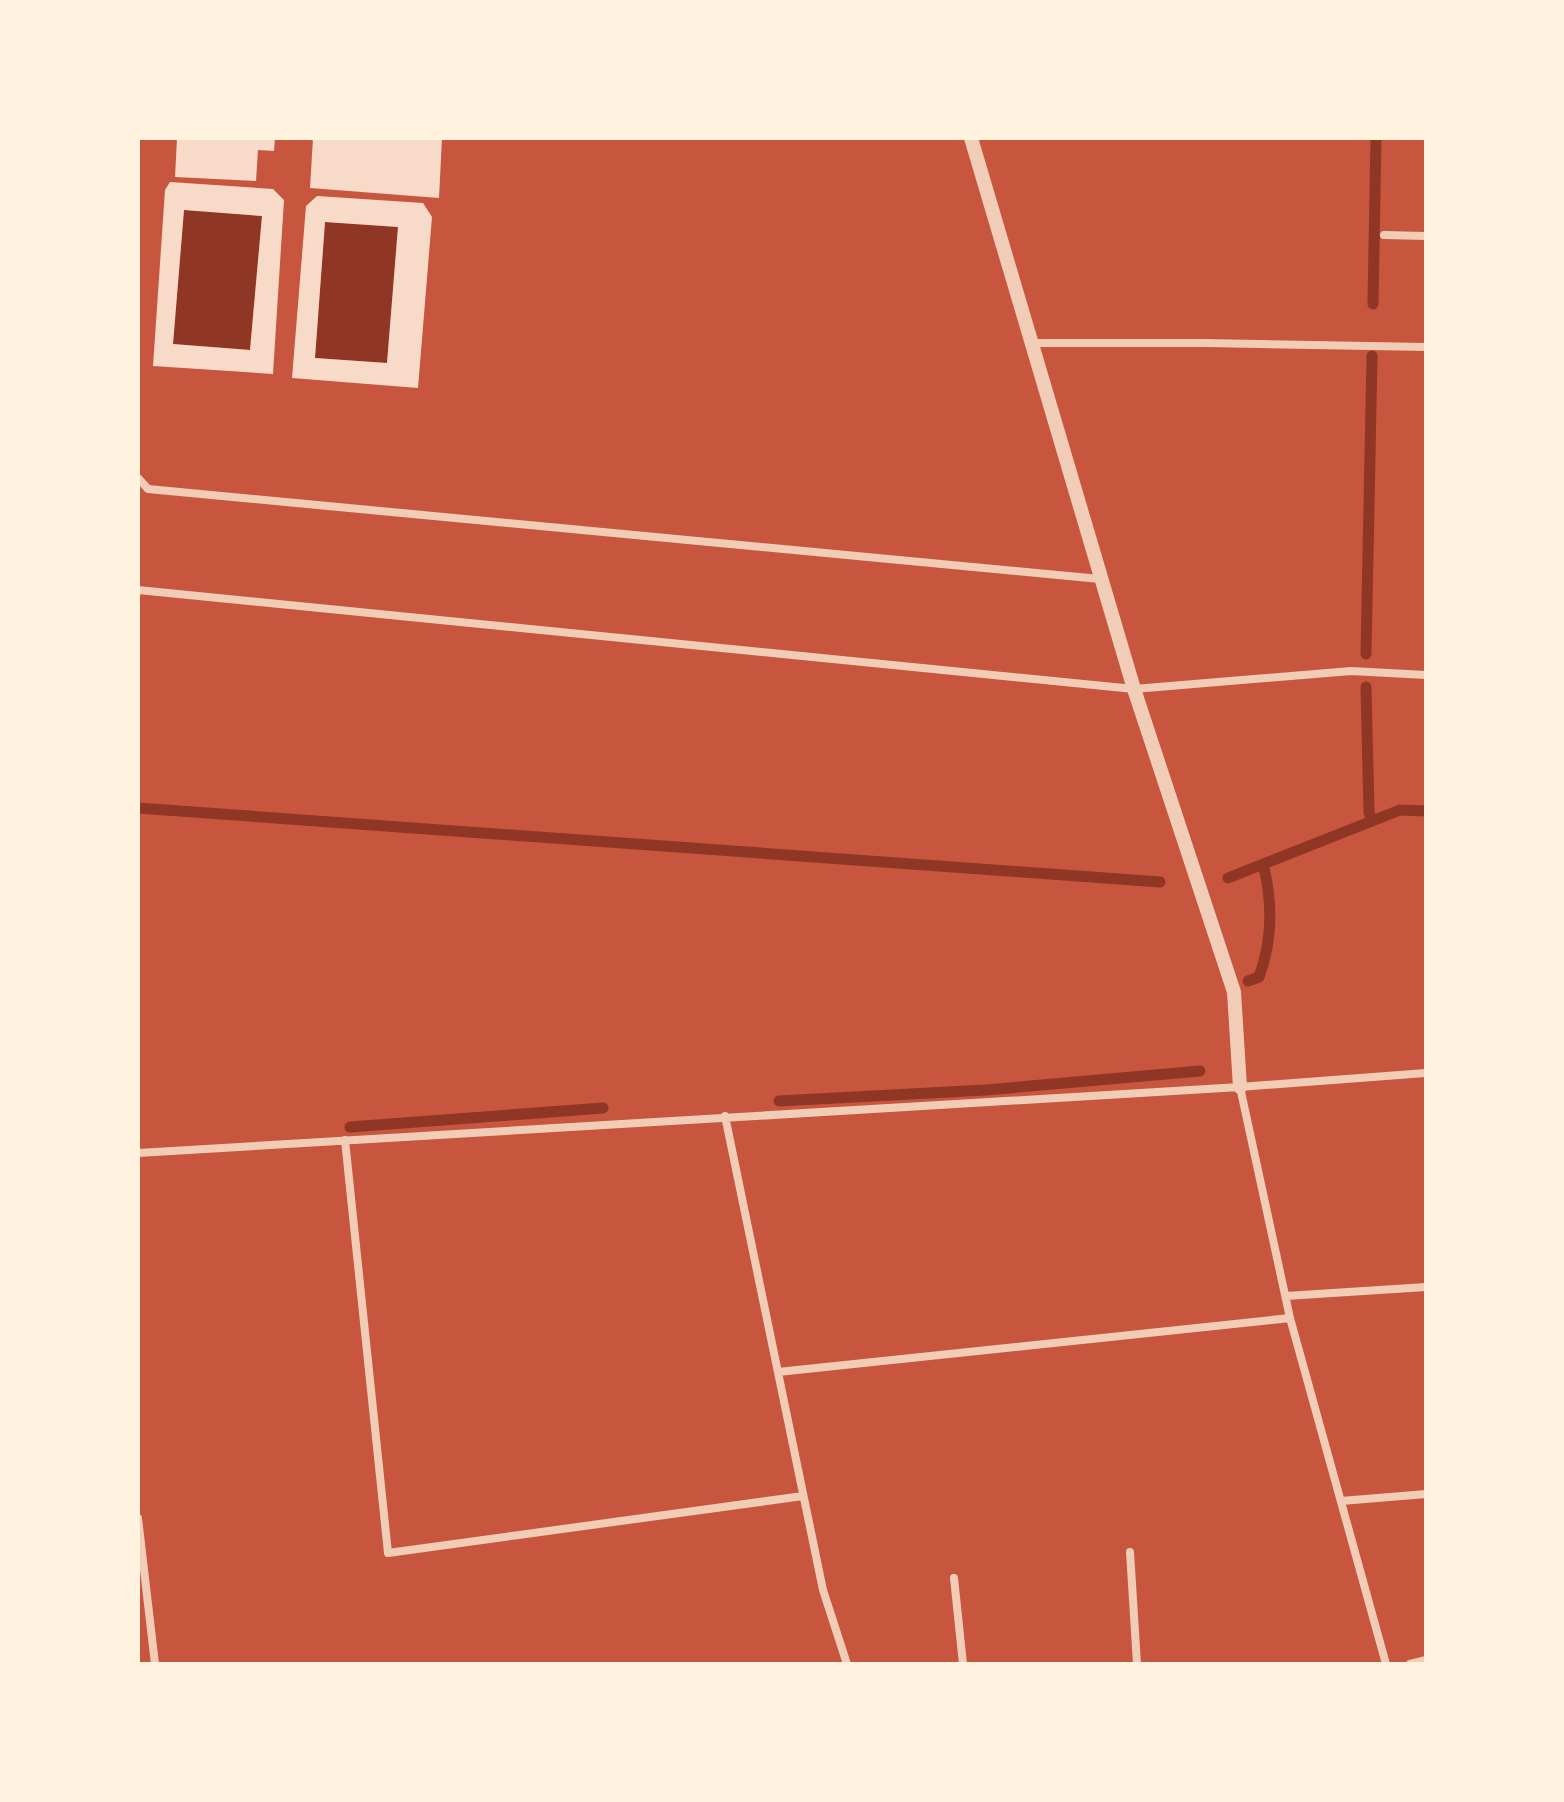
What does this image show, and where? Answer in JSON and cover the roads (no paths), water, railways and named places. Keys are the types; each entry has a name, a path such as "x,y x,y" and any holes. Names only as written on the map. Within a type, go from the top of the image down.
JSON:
{"street":[{"path":"971,138 1100,579 1234,992 1240,1087 1290,1318 1386,1664"},
{"path":"1384,235 1426,236"},
{"path":"1033,343 1426,347"},
{"path":"138,478 148,489 1100,579"},
{"path":"138,590 1134,689 1351,671 1426,675"},
{"path":"138,1153 1240,1087 1426,1073"},
{"path":"725,1116 823,1590 847,1664"},
{"path":"345,1140 388,1553 803,1496"},
{"path":"1286,1296 1426,1287"},
{"path":"778,1372 1290,1318"},
{"path":"1341,1501 1426,1494"},
{"path":"138,1518 155,1664"},
{"path":"1130,1552 1137,1664"},
{"path":"954,1578 963,1664"},
{"path":"1410,1664 1426,1660"}],"waterway":[{"path":"1373,304 1376,138"},
{"path":"1366,654 1372,356"},
{"path":"1366,687 1369,812 1372,821"},
{"path":"138,808 1160,882"},
{"path":"1228,878 1400,810 1426,811"},
{"path":"1248,981 1259,977 1269,935 1269,893 1263,864"},
{"path":"779,1101 986,1090 1200,1071"},
{"path":"350,1127 603,1108"}]}
